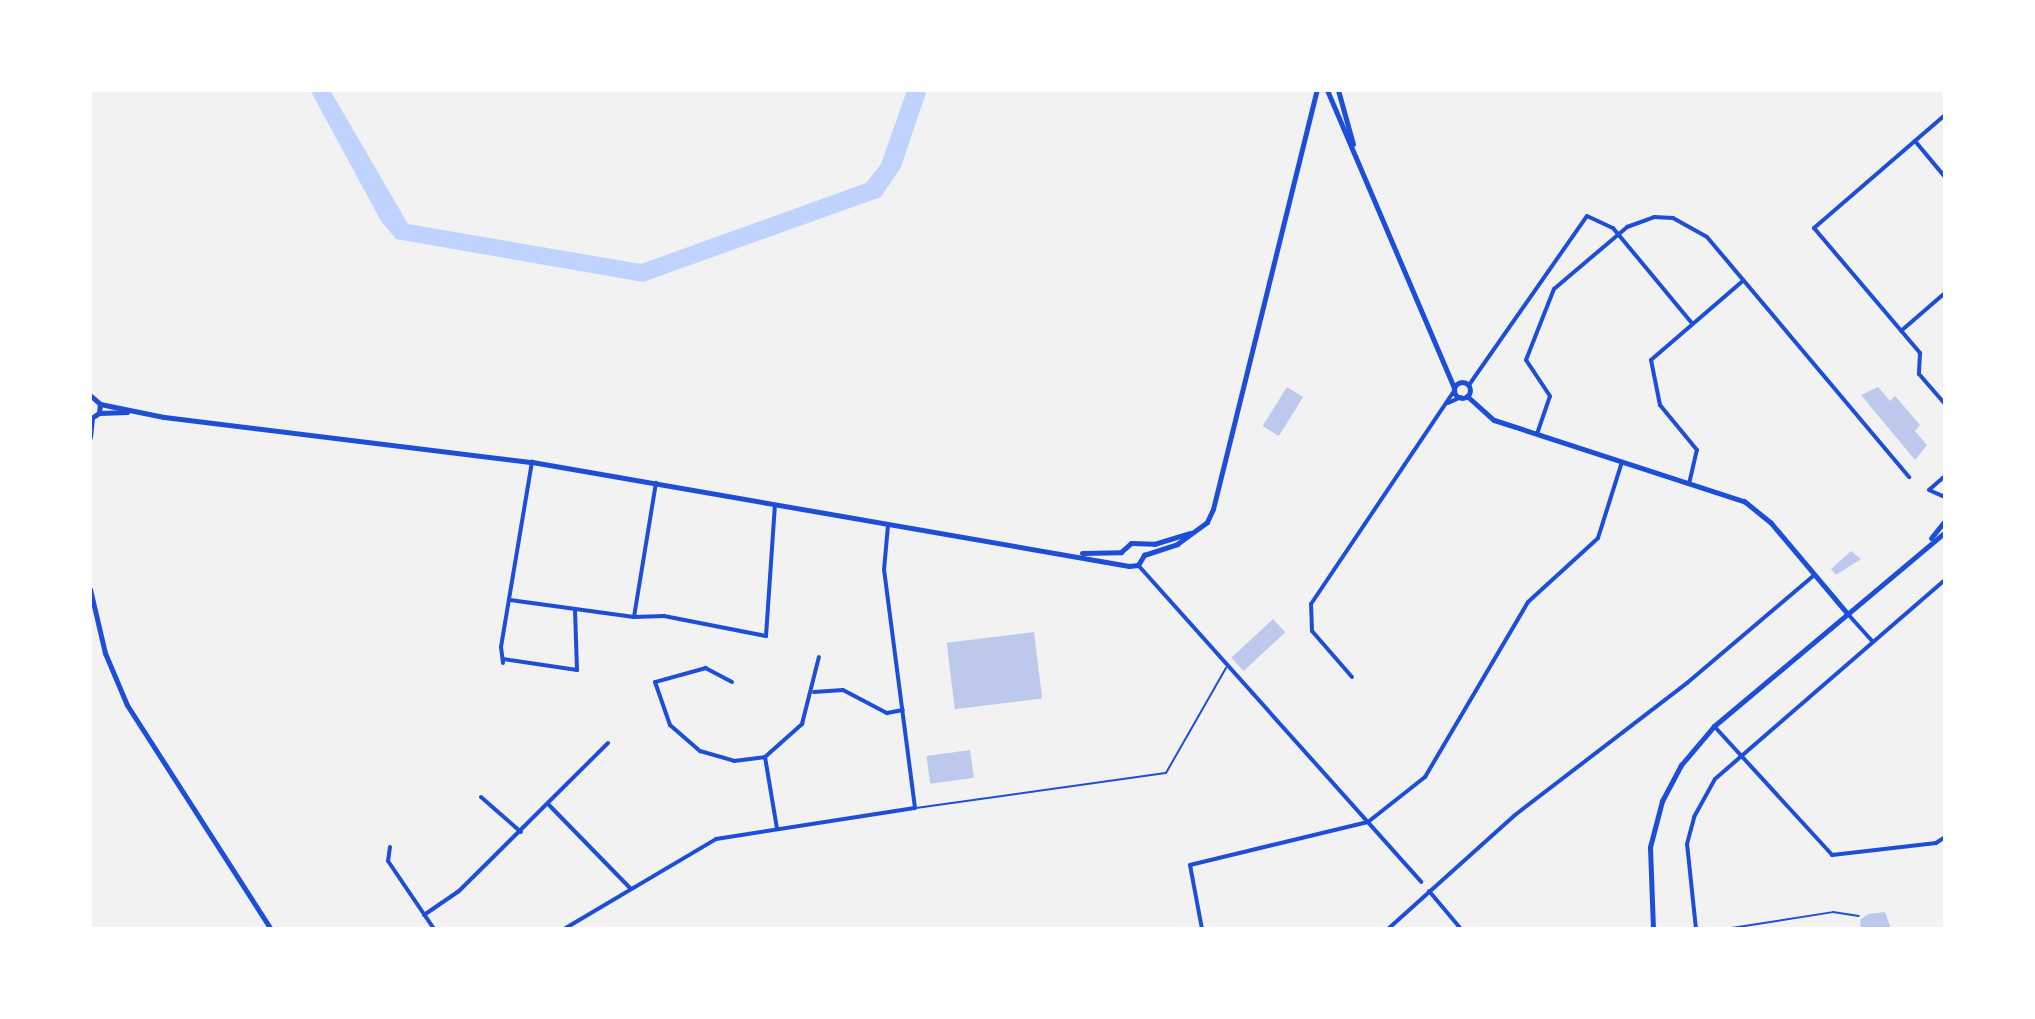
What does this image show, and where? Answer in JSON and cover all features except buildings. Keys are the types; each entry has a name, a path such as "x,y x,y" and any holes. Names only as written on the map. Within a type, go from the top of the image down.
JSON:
{"street":[{"path":"1138,565 1144,555 1197,530 1207,522 1219,490 1257,319 1317,90"},
{"path":"1327,90 1448,369 1454,390 1486,416 1689,484 1759,511 1871,640"},
{"path":"1338,90 1356,156"},
{"path":"1945,115 1814,228 1920,353 1919,374 1945,404"},
{"path":"1915,141 1945,177"},
{"path":"1352,677 1312,631 1311,604 1454,390 1466,383 1579,221 1591,217 1619,234 1692,323"},
{"path":"1537,434 1550,396 1526,360 1551,294 1619,234 1648,218 1683,221 1707,237 1909,477"},
{"path":"1689,484 1697,450 1660,405 1651,360 1743,281"},
{"path":"1901,331 1945,293"},
{"path":"1448,369 1466,383"},
{"path":"1464,397 1466,383"},
{"path":"91,395 100,404 128,412 532,462 1138,565 1421,882"},
{"path":"1445,404 1464,397"},
{"path":"99,413 100,404"},
{"path":"90,437 91,419 99,413 128,412"},
{"path":"532,462 503,661 579,669"},
{"path":"1202,929 1190,865 1368,822 1425,777 1528,602 1598,538 1622,462"},
{"path":"1945,476 1929,490 1945,497"},
{"path":"634,617 656,483"},
{"path":"510,600 634,617 664,616 766,636 775,503"},
{"path":"1928,542 1945,521"},
{"path":"564,929 716,839 915,808 884,570 889,522"},
{"path":"1074,553 1121,552 1197,530"},
{"path":"1653,929 1648,876 1655,822 1670,782 1714,726 1928,542 1945,532"},
{"path":"1138,545 1144,555"},
{"path":"1121,552 1125,564"},
{"path":"1388,929 1515,815 1687,683 1813,576"},
{"path":"1696,929 1687,844 1703,797 1739,753 1945,580"},
{"path":"90,589 105,653 127,705 271,929"},
{"path":"575,609 579,669 583,676"},
{"path":"732,682 706,668 655,682 670,725 690,744 734,761 765,757 802,724 814,692 819,657"},
{"path":"814,692 843,690 887,713 903,710"},
{"path":"1714,726 1832,855 1944,839"},
{"path":"424,915 459,891 549,805 608,743"},
{"path":"765,757 777,829"},
{"path":"481,797 521,832"},
{"path":"549,805 630,888"},
{"path":"390,847 388,861 434,929"},
{"path":"1429,891 1461,929"}],"lane":[{"path":"90,383 91,395"},
{"path":"915,808 1166,773 1228,664"},
{"path":"1725,929 1833,912 1859,916"}],"water":[{"path":"310,90 330,90 408,224 641,264 866,183 881,164 907,90 927,90 901,167 881,197 643,282 396,239 381,221"}]}
